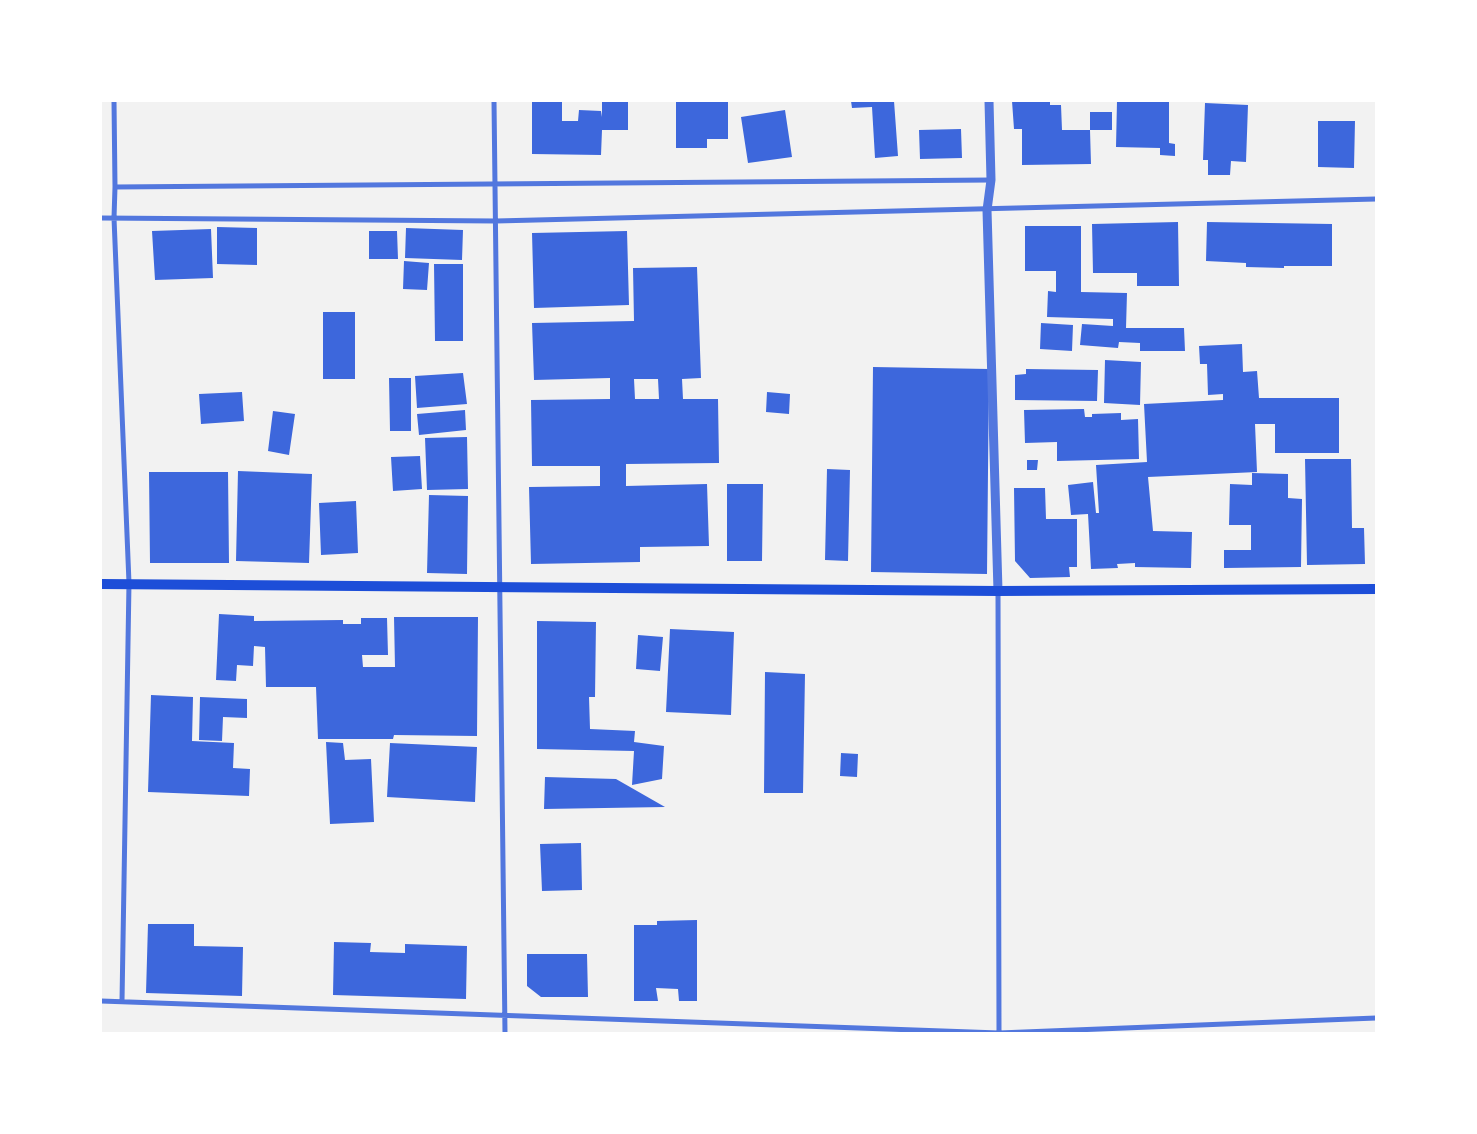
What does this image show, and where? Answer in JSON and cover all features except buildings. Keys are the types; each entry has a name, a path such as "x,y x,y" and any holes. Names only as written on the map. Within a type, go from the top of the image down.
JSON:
{"main road":[{"path":"101,584 998,590 1376,589"}],"street":[{"path":"114,101 116,187 114,218 129,583 122,1001"},
{"path":"494,101 505,1033"},
{"path":"989,101 991,180 987,210 998,590 999,1033"},
{"path":"116,187 991,180"},
{"path":"101,218 496,221 1376,199"},
{"path":"101,1001 999,1033 1376,1018"}]}
